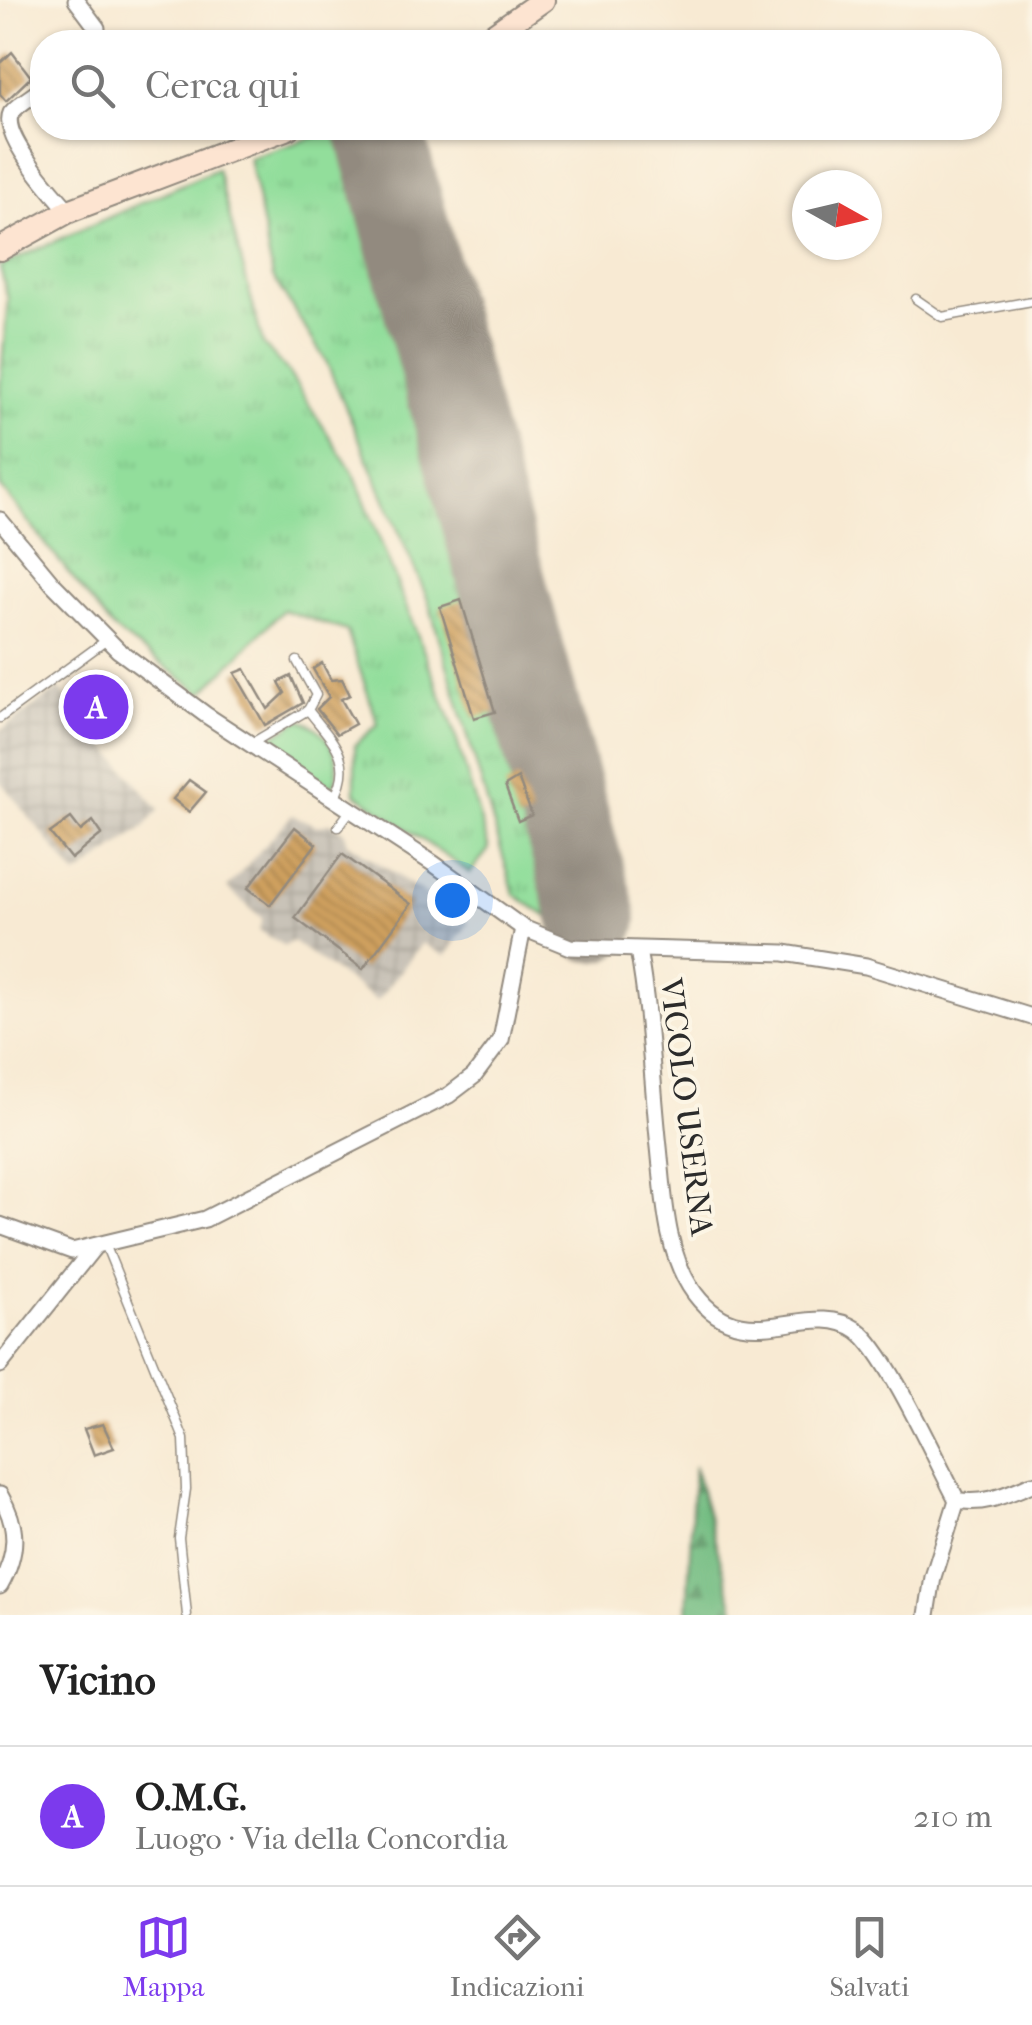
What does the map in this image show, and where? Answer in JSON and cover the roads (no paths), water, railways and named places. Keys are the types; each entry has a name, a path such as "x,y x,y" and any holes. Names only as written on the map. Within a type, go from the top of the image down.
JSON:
{"street":[{"path":"76,0 97,30"},
{"path":"500,30 543,0"},
{"path":"30,98 3,121 22,155 69,211"},
{"path":"0,249 69,211 256,140"},
{"path":"0,520 53,584 108,640 206,716 523,928 570,947 784,953 866,966 1032,1017"},
{"path":"0,1225 72,1250 206,1219 449,1095 474,1076 500,1040 523,928"},
{"name":"VICOLO USERNA","path":"638,950 646,994 669,1226 693,1292 710,1310 740,1324 760,1328 820,1320 854,1328 876,1350 957,1500"},
{"path":"0,1366 100,1245"},
{"path":"927,1615 933,1577 957,1500 989,1500 1032,1484"},
{"path":"0,1495 11,1514 15,1532 10,1568 0,1586"}],"lane":[{"path":"916,299 942,317 1032,301"},
{"path":"0,718 108,640"},
{"path":"250,744 308,710 316,695 296,661"},
{"path":"308,710 341,753 342,784 334,798"},
{"path":"338,828 351,810"},
{"path":"100,1245 184,1439 186,1489 179,1538 187,1615"}],"place":[{"name":"O.M.G.","path":"96,707"}]}
